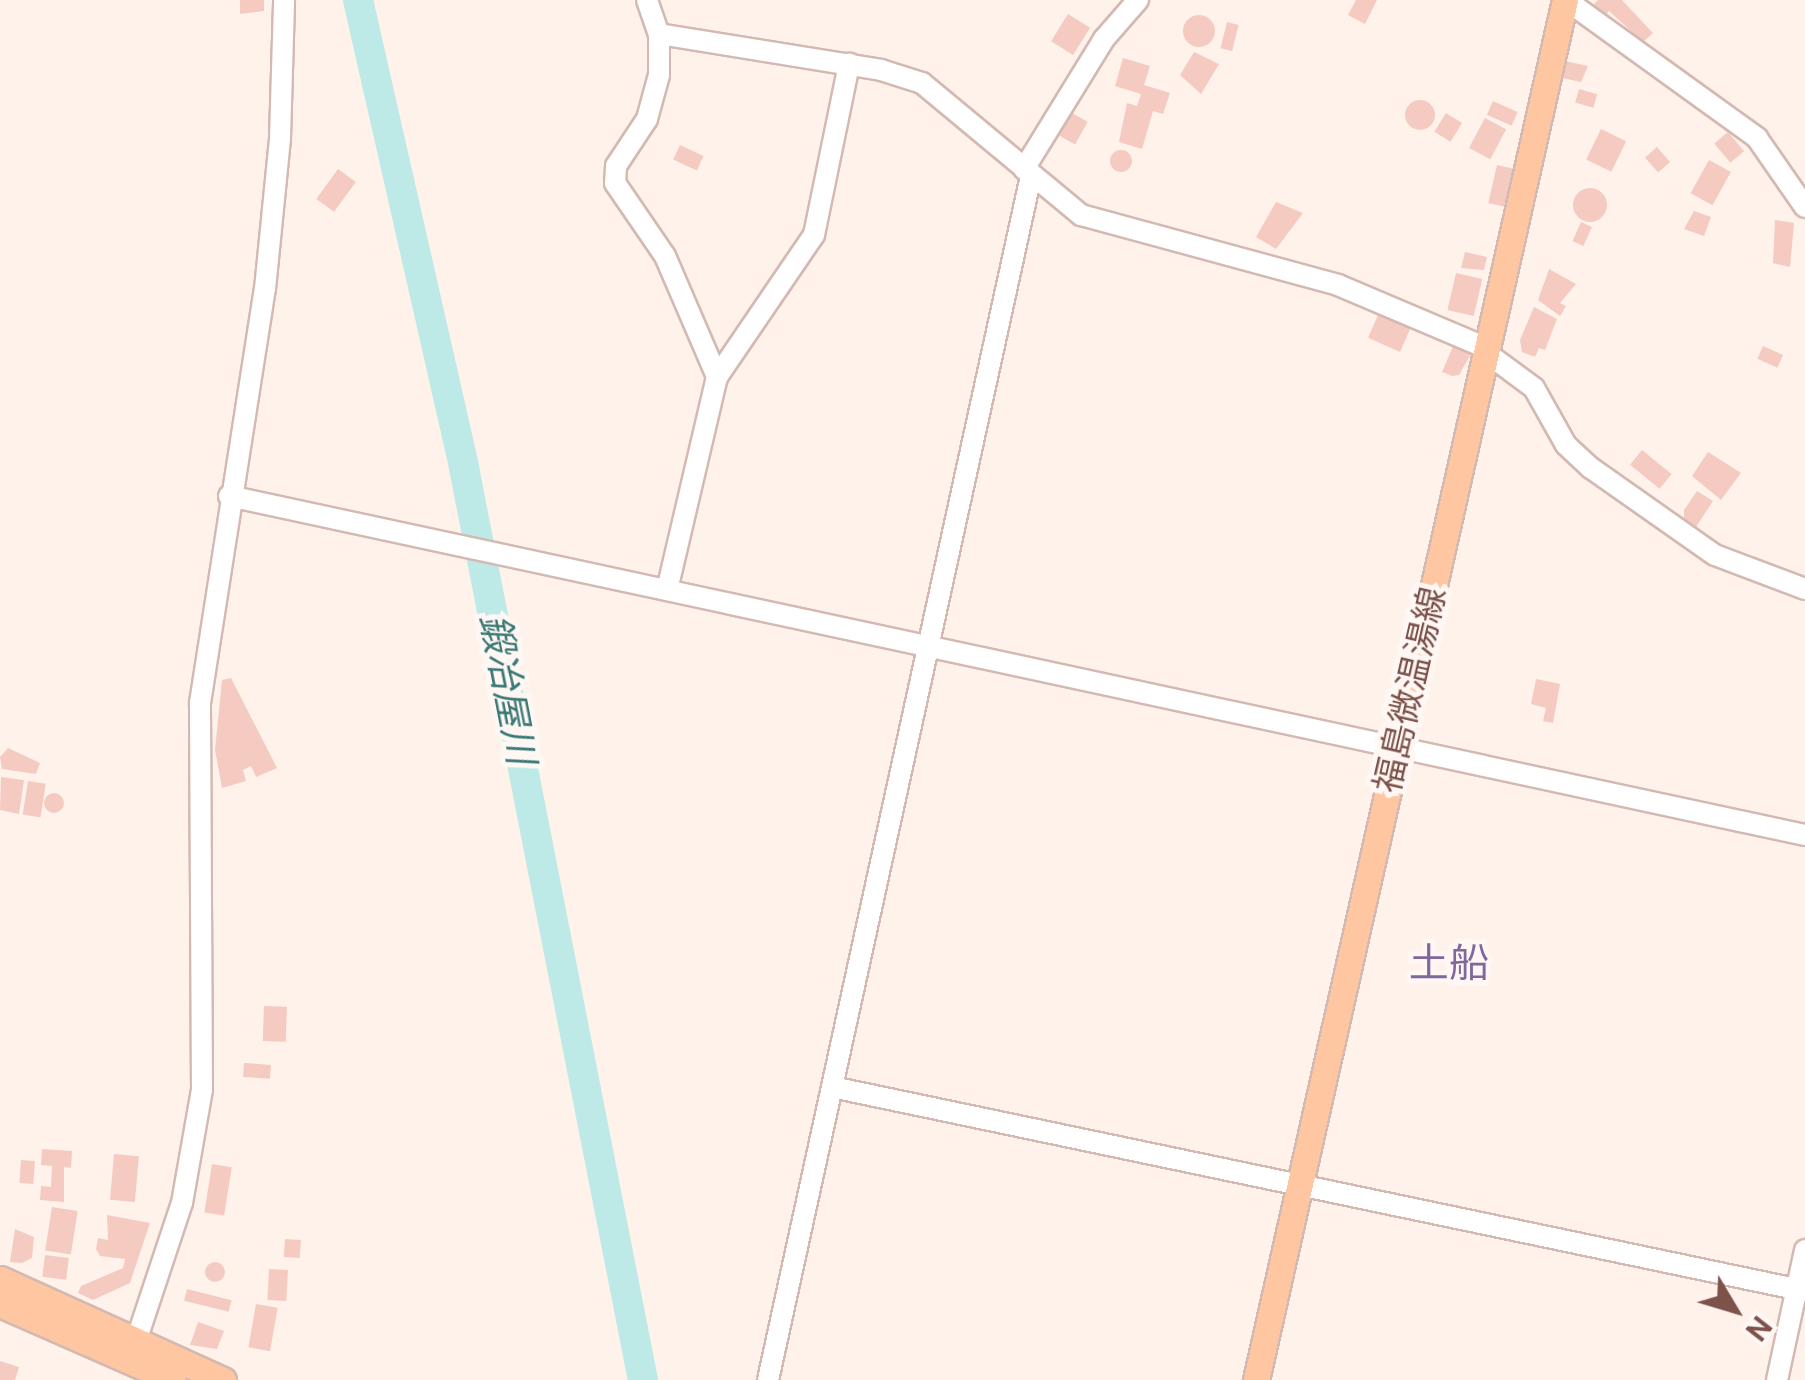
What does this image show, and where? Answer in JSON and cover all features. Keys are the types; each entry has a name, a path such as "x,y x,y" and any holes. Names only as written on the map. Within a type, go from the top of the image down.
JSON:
{"main road":[{"name":"福島微温湯線","path":"1256,1380 1566,0"},
{"path":"0,1279 129,1361 223,1380"},
{"path":"0,1304 173,1380"}],"street":[{"path":"129,1361 182,1203 202,1090 197,756 230,496 272,231 284,0"},
{"path":"647,0 659,34 653,106 616,166 615,184 665,256 716,378"},
{"path":"768,1380 1028,173 1104,39 1138,0"},
{"path":"1566,0 1757,138 1805,207"},
{"path":"659,34 849,64 935,90 1028,173 1092,220 1338,285 1488,351 1534,388 1566,445 1591,468 1715,555 1805,589"},
{"path":"667,590 716,378 810,244 849,64"},
{"path":"230,496 928,648 1397,744 1805,835"},
{"path":"832,1088 1301,1181 1801,1290"},
{"path":"1777,1380 1801,1290 1805,1250"}],"building":[{"path":"240,0 264,0 264,11 240,14"},
{"path":"1356,0 1377,0 1365,24 1348,15"},
{"path":"1598,0 1622,0 1653,33 1643,42 1609,11 1605,16 1594,4"},
{"path":"1068,14 1090,28 1073,55 1051,41"},
{"path":"1199,15 1211,19 1215,31 1211,43 1199,47 1187,43 1183,31 1187,19"},
{"path":"1227,22 1239,25 1232,51 1220,48"},
{"path":"1194,52 1219,64 1201,94 1180,75"},
{"path":"1123,58 1150,66 1144,85 1170,93 1163,114 1153,111 1142,149 1119,142 1127,103 1137,106 1141,94 1115,86"},
{"path":"1565,61 1588,66 1581,82 1562,78"},
{"path":"1579,89 1597,94 1593,108 1575,102"},
{"path":"1420,100 1431,104 1435,115 1431,126 1420,130 1409,126 1405,115 1409,104"},
{"path":"1493,101 1518,112 1512,126 1487,115"},
{"path":"1072,113 1088,122 1075,144 1059,136"},
{"path":"1446,113 1462,123 1450,142 1434,132"},
{"path":"1485,118 1506,129 1490,159 1469,148"},
{"path":"1601,129 1626,141 1611,172 1586,160"},
{"path":"1728,132 1744,151 1730,163 1714,144"},
{"path":"680,145 704,156 697,170 673,160"},
{"path":"1657,147 1670,162 1658,173 1645,157"},
{"path":"1121,150 1129,153 1129,169 1121,172 1113,169 1110,161 1113,153"},
{"path":"1709,160 1731,172 1712,205 1691,193"},
{"path":"1497,165 1514,169 1505,207 1488,203"},
{"path":"338,169 356,182 334,212 316,199"},
{"path":"1590,188 1602,193 1607,205 1602,217 1590,222 1578,217 1573,205 1578,193"},
{"path":"1276,202 1303,213 1276,249 1256,237"},
{"path":"1694,211 1711,217 1704,236 1684,229"},
{"path":"1775,220 1794,223 1790,267 1773,263"},
{"path":"1581,222 1592,227 1583,246 1572,241"},
{"path":"1465,252 1487,257 1484,270 1461,268"},
{"path":"1549,269 1576,284 1560,303 1566,306 1560,316 1538,300"},
{"path":"1456,273 1482,279 1474,316 1447,310"},
{"path":"1534,307 1557,319 1545,350 1539,348 1535,357 1522,352 1520,340"},
{"path":"1379,313 1411,327 1400,352 1368,338"},
{"path":"1454,344 1472,352 1459,375 1452,376 1442,372"},
{"path":"1763,346 1783,355 1777,368 1757,359"},
{"path":"1642,450 1672,474 1660,489 1630,465"},
{"path":"1708,452 1741,473 1721,500 1692,476"},
{"path":"1697,491 1713,501 1696,527 1684,519 1684,510"},
{"path":"231,678 277,768 256,777 251,766 243,770 246,781 222,788 215,750 222,680"},
{"path":"1536,679 1560,684 1553,723 1543,721 1546,708 1531,704"},
{"path":"8,748 40,763 36,774 2,769 0,757"},
{"path":"1,777 24,780 19,814 0,810"},
{"path":"28,781 46,784 40,817 23,815"},
{"path":"50,793 58,793 64,803 58,813 50,813 44,807 44,799"},
{"path":"264,1006 287,1007 286,1042 263,1041"},
{"path":"244,1063 271,1065 270,1079 243,1077"},
{"path":"42,1149 72,1151 71,1168 64,1167 64,1202 40,1200 41,1186 51,1187 52,1166 41,1165"},
{"path":"114,1154 139,1156 135,1202 110,1200"},
{"path":"21,1160 35,1161 33,1184 19,1183"},
{"path":"212,1164 232,1167 224,1216 204,1212"},
{"path":"52,1207 78,1211 71,1255 45,1250"},
{"path":"107,1215 150,1223 130,1283 93,1300 78,1293 81,1286 123,1268 125,1259 100,1256 96,1249 98,1238 108,1240"},
{"path":"15,1229 34,1237 32,1258 22,1263 10,1262"},
{"path":"285,1239 301,1240 300,1258 284,1257"},
{"path":"45,1255 69,1258 66,1280 42,1277"},
{"path":"215,1262 225,1272 215,1282 205,1272"},
{"path":"269,1269 288,1270 286,1301 267,1300"},
{"path":"187,1289 232,1300 229,1312 184,1301"},
{"path":"256,1304 278,1308 270,1351 248,1347"},
{"path":"198,1322 224,1331 217,1349 190,1345"},
{"path":"0,1361 19,1367 15,1380 0,1380"}],"waterway":[{"name":"鍛冶屋川","path":"358,0 464,468 643,1380"}],"district":[{"name":"土船","path":"1449,963"}]}
